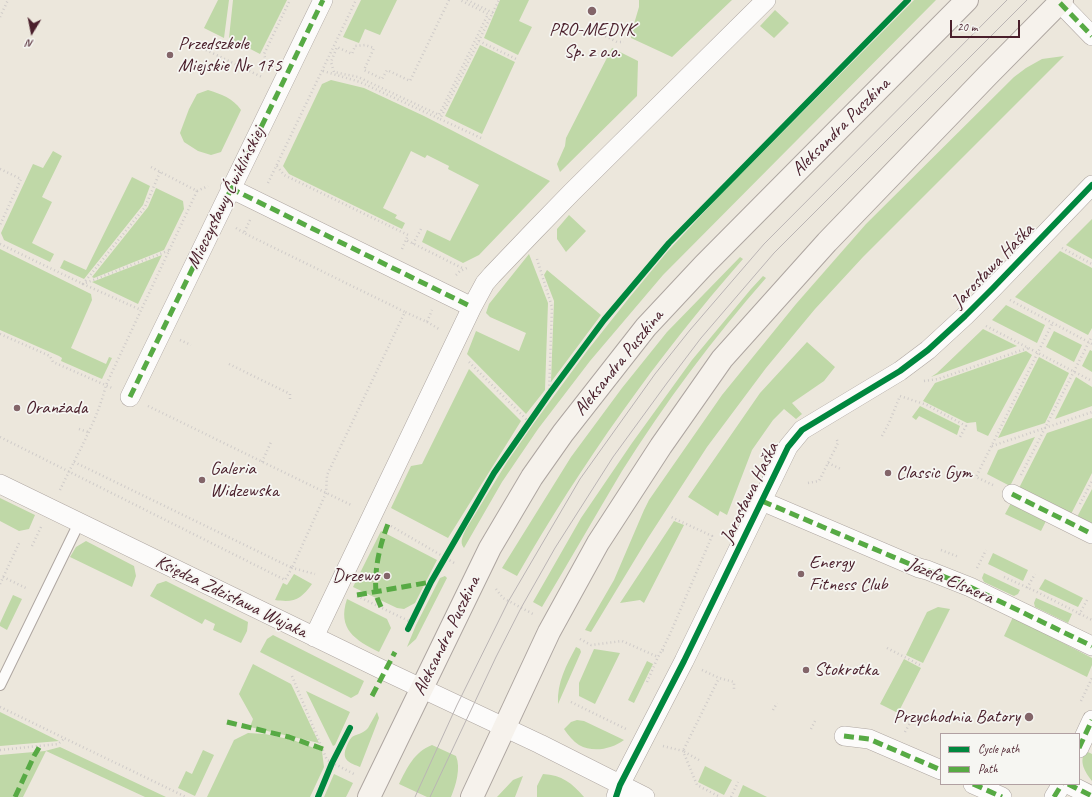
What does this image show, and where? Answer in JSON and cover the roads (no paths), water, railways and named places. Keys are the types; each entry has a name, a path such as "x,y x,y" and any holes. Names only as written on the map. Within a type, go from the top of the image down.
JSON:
{"main road":[{"name":"Aleksandra Puszkina","path":"369,797 484,558 532,478 563,432 646,327 704,265 967,0"},
{"path":"472,797 549,632 598,543 660,446 722,359 827,242 986,76 1061,1"}],"street":[{"name":"Mieczysławy Ćwiklińskiej","path":"130,397 230,188 323,0"},
{"path":"314,637 453,346 485,284 572,192 766,0"},
{"path":"1061,1 1092,36"},
{"name":"Jarosława Haška","path":"618,791 684,661 788,447 802,430 900,371 928,350 993,288 1092,185"},
{"path":"230,188 472,307"},
{"name":"Księdza Zdzisława Wujaka","path":"0,484 314,637 504,727 618,791 645,797"},
{"path":"1012,494 1092,534"},
{"name":"Józefa Elsnera","path":"762,501 919,568 970,587 1092,646"},
{"path":"1080,746 1092,720"},
{"path":"844,736 869,739 940,770"},
{"path":"975,785 1002,797"},
{"path":"1054,797 1061,785"},
{"path":"1070,785 1092,796"}],"lane":[{"path":"0,685 79,522"}],"tram line":[{"path":"415,797 457,705 508,602 580,479 655,374 690,330 764,244 1007,0"},
{"path":"430,797 496,657 521,608 555,548 613,457 667,383 701,338 774,253 1027,0"}],"place":[{"name":"PRO-MEDYK Sp. z o.o.","path":"592,11"},
{"name":"Przedszkole Miejskie Nr 175","path":"170,55"},
{"name":"Oranżada","path":"17,408"},
{"name":"Classic Gym","path":"888,473"},
{"name":"Galeria Widzewska","path":"202,480"},
{"name":"Energy Fitness Club","path":"801,574"},
{"name":"Drzewo","path":"387,576"},
{"name":"Stokrotka","path":"806,670"},
{"name":"Przychodnia Batory","path":"1029,717"}]}
